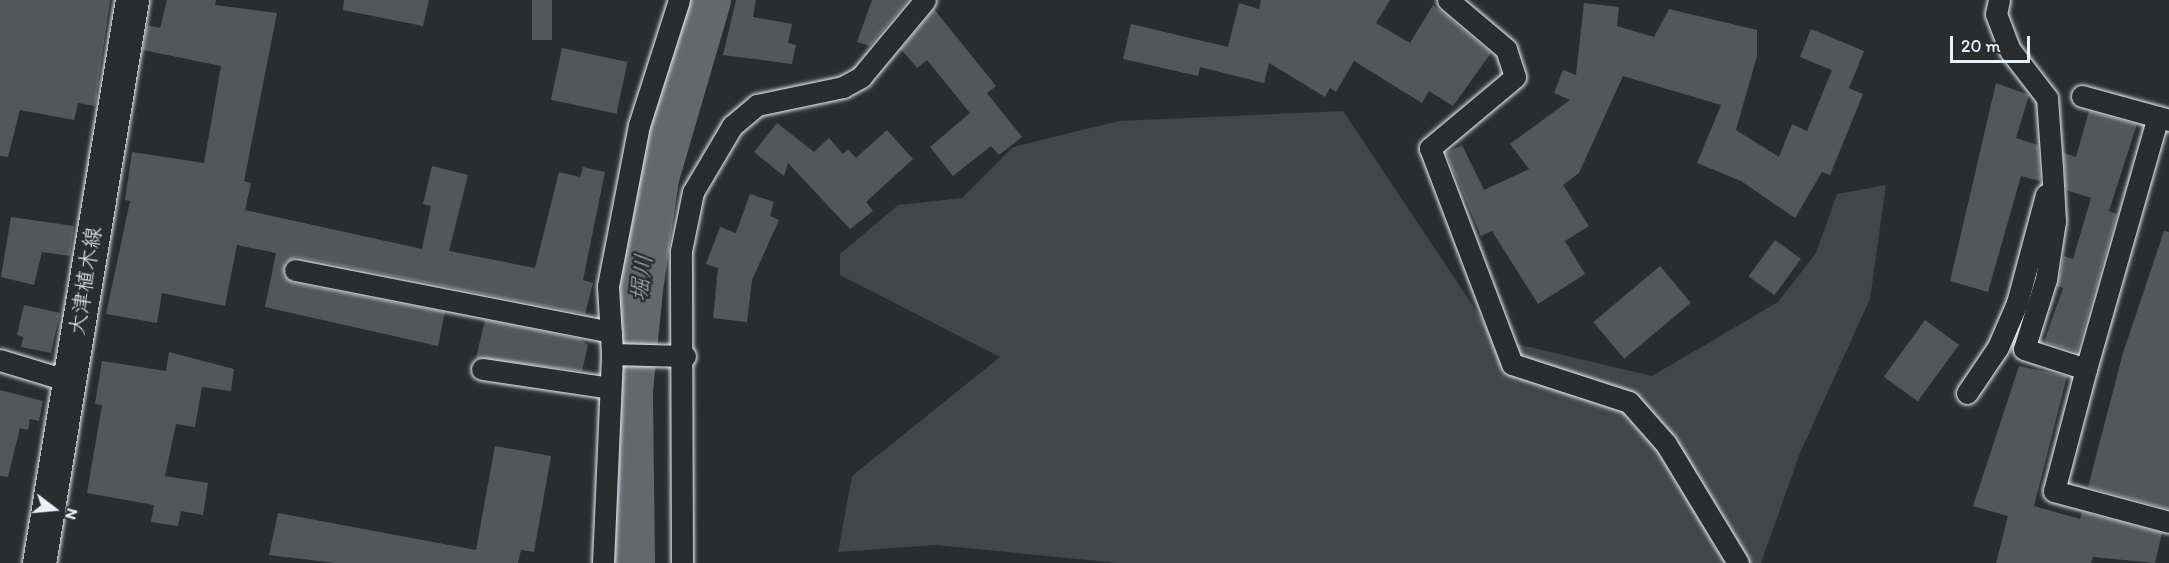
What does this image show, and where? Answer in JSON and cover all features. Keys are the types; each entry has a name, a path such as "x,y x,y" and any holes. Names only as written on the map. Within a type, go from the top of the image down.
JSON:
{"main road":[{"name":"大津植木線","path":"39,563 132,0"}],"street":[{"path":"603,563 612,354 608,286 639,125 679,0"},
{"path":"682,563 685,356 681,251 693,192 707,160 756,105 843,87 861,77 925,0"},
{"path":"1448,0 1506,49 1515,77 1430,148 1512,364 1629,402 1666,444 1738,563"},
{"path":"1999,0 1996,14 2010,50 2047,98 2052,167 2055,221 2046,279 2024,349 2086,369"},
{"path":"2082,96 2164,118 2086,369 2054,491 2169,522"},
{"path":"1967,393 1998,347 2017,303 2052,167"},
{"path":"295,270 610,332"},
{"path":"612,354 685,356"},
{"path":"0,360 69,381"},
{"path":"482,369 610,388"}],"shaded area":[{"path":"1343,111 1495,339 1652,376 1778,302 1816,253 1837,194 1886,185 1870,299 1800,453 1761,563 1118,563 936,545 838,552 852,476 1000,357 840,275 840,254 898,205 962,198 1013,147 1119,121"}],"building":[{"path":"0,0 110,0 95,106 78,103 74,120 20,110 8,157 0,156"},
{"path":"167,0 216,0 215,5 277,13 244,181 251,183 245,210 422,249 431,206 423,204 432,166 468,175 449,251 535,268 559,172 580,177 583,167 605,172 583,280 593,283 585,314 297,257 285,262 283,275 293,283 445,312 438,346 265,307 276,253 237,245 225,306 162,293 157,323 106,314 130,201 125,200 132,152 204,163 221,66 143,50 147,25 160,28"},
{"path":"344,0 429,0 423,26 343,10"},
{"path":"532,0 552,0 552,40 532,40"},
{"path":"736,0 756,0 753,17 792,24 788,43 796,45 792,64 723,55"},
{"path":"872,0 908,0 870,46 857,42"},
{"path":"1261,0 1390,0 1376,23 1410,43 1433,5 1491,53 1453,106 1429,91 1422,103 1354,61 1336,92 1330,88 1325,97 1269,63 1264,83 1200,67 1198,76 1123,59 1131,24 1228,47 1239,3 1259,9"},
{"path":"1584,3 1619,7 1617,26 1654,37 1669,9 1757,30 1757,56 1736,130 1779,157 1792,124 1807,131 1832,70 1800,57 1811,29 1864,51 1849,88 1863,94 1830,175 1822,172 1795,218 1741,181 1697,163 1721,105 1623,76 1579,173 1563,185 1589,226 1565,241 1585,274 1538,304 1492,231 1481,236 1446,153 1462,145 1484,190 1529,169 1510,144 1570,100 1554,93 1563,70 1576,75"},
{"path":"934,9 996,86 987,93 1022,137 999,155 991,146 953,176 930,147 970,113 927,60 917,68 901,49"},
{"path":"562,48 628,62 617,114 551,100"},
{"path":"1996,83 2029,95 2016,138 2038,145 2040,181 2021,176 1988,292 1950,281"},
{"path":"2089,111 2137,124 2109,211 2117,214 2077,352 2044,342 2063,288 2057,286 2064,256 2073,259 2091,198 2066,190 2064,153 2076,157"},
{"path":"777,123 814,152 829,138 843,154 848,149 856,158 887,130 913,159 866,202 873,211 850,229 788,163 784,176 754,152"},
{"path":"750,194 774,202 770,216 779,220 752,280 747,322 713,318 718,268 706,264 720,227 736,233"},
{"path":"11,217 74,226 70,256 42,252 34,285 1,277"},
{"path":"2164,231 2169,232 2169,509 2088,487 2123,353"},
{"path":"1775,240 1801,259 1774,295 1749,276"},
{"path":"1660,266 1691,303 1624,359 1593,322"},
{"path":"24,305 60,313 51,353 21,347 23,337 17,335"},
{"path":"485,320 580,339 588,345 582,371 476,358"},
{"path":"1925,320 1959,345 1918,401 1884,377"},
{"path":"169,352 234,369 231,391 202,387 195,427 176,424 165,476 208,483 203,515 181,511 178,526 151,522 154,505 87,493 102,405 95,404 102,361 166,371"},
{"path":"2019,366 2067,376 2034,506 2080,519 2082,512 2162,533 2155,563 2093,557 2091,563 1996,563 2008,516 1973,506"},
{"path":"0,390 43,401 39,421 30,419 28,430 20,428 8,477 0,476"},
{"path":"495,446 551,456 534,552 521,550 518,563 335,563 269,555 278,513 476,550"}],"waterway":[{"name":"堀川","path":"631,563 629,390 639,289 655,178 707,0"}]}
